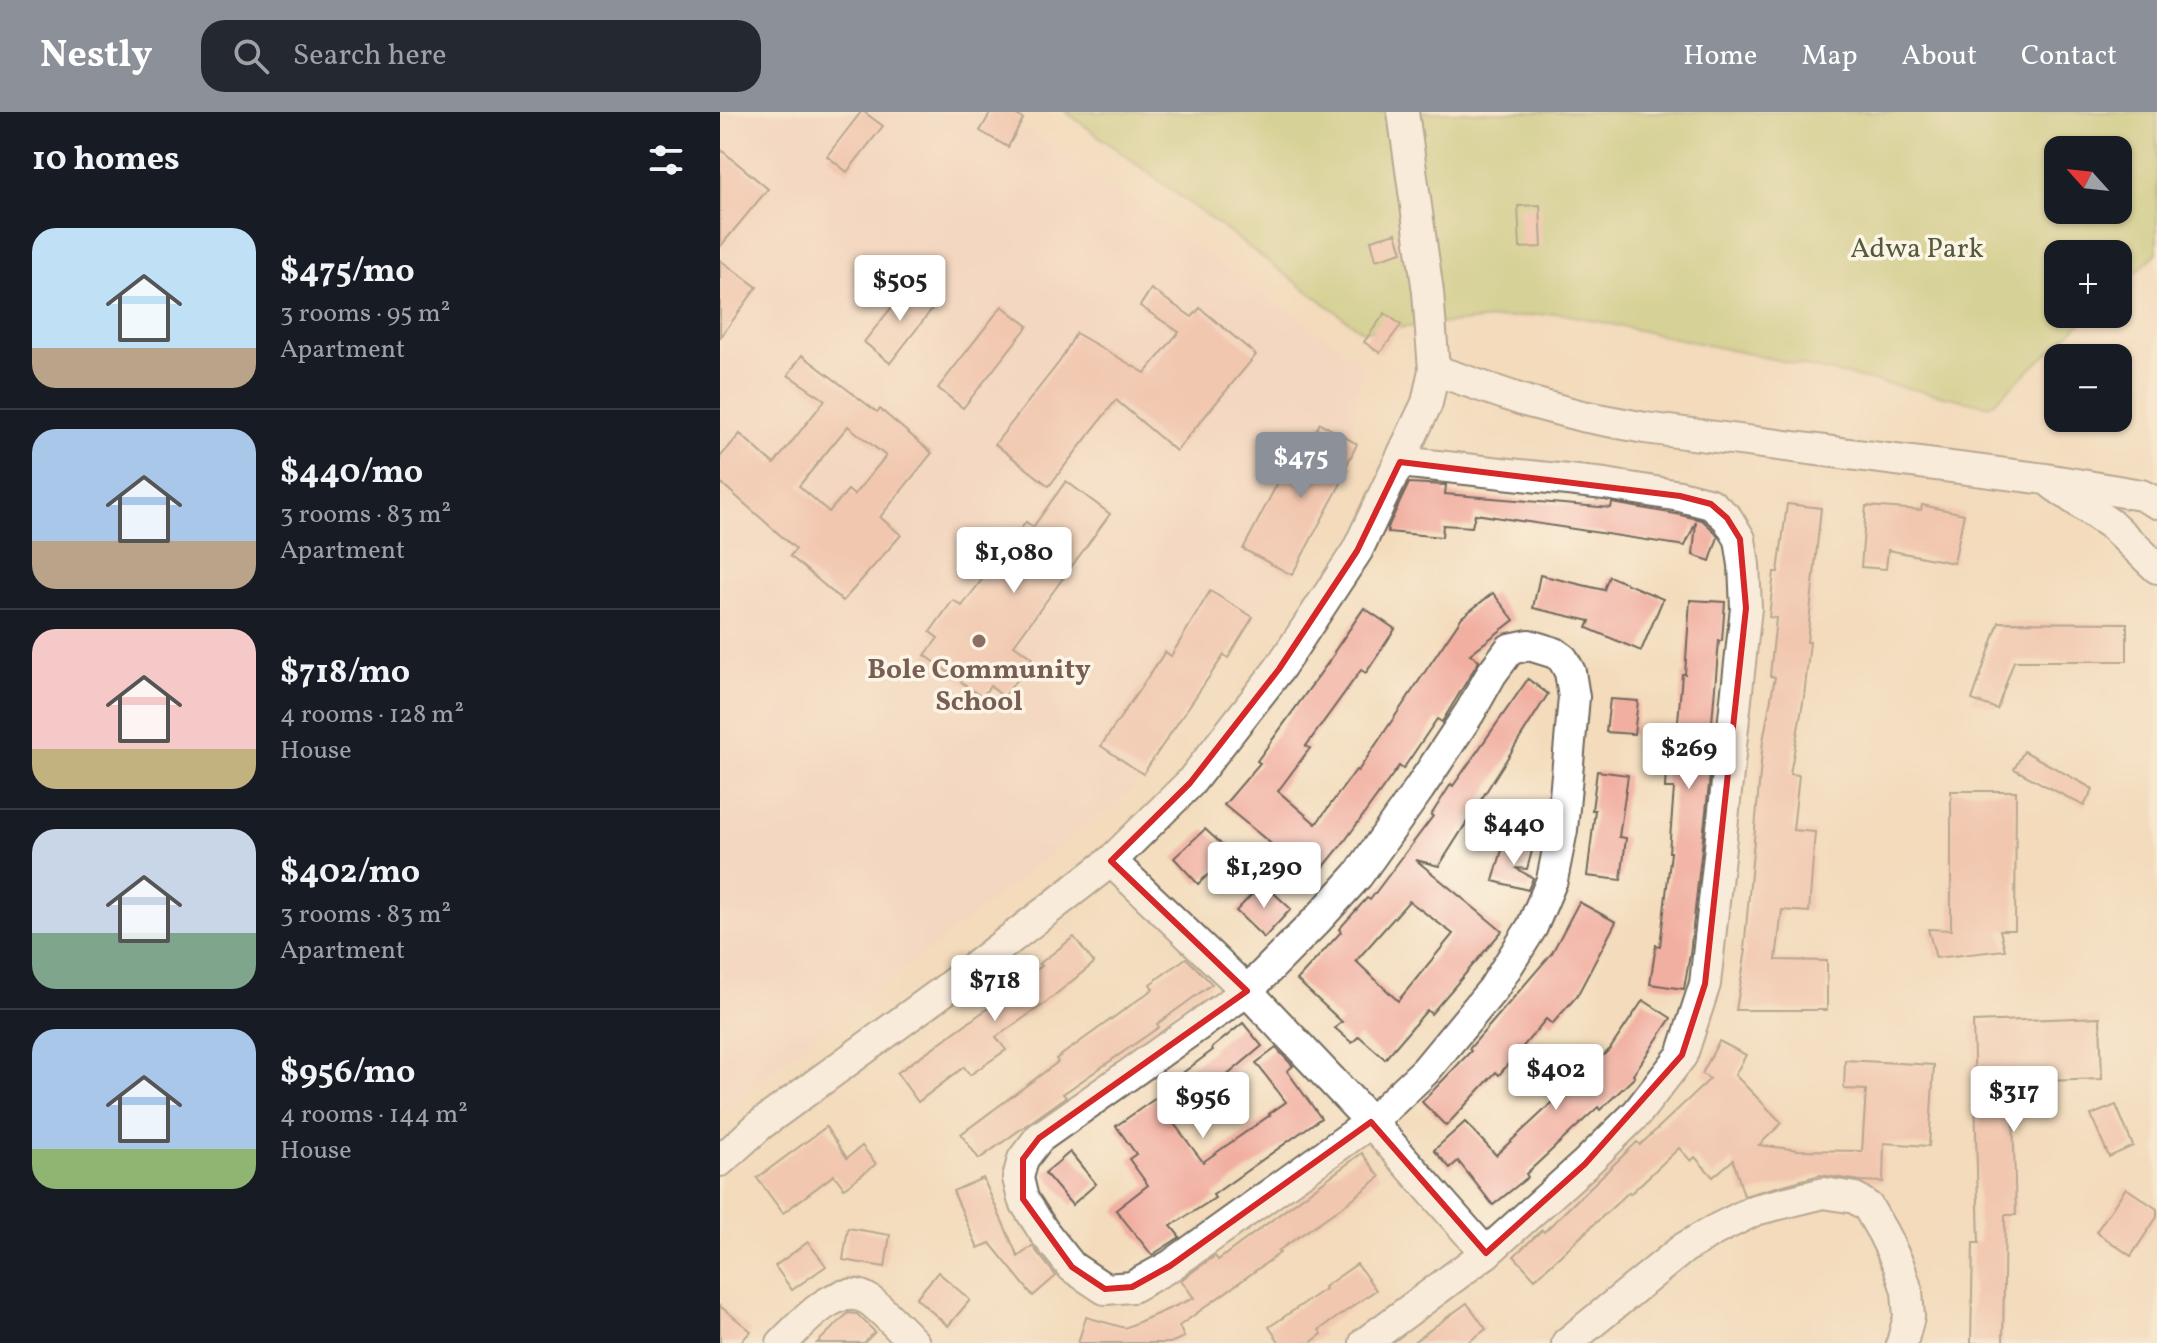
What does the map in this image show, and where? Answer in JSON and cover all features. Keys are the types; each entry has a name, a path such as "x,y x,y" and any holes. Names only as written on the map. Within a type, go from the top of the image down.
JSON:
{"street":[{"path":"720,1161 760,1125 942,992 1111,861 1190,783 1279,669 1357,551 1427,403 1434,370 1428,292 1403,112"},
{"path":"1434,370 1525,401 1645,428 2046,479 2141,495 2157,503"},
{"path":"1365,1343 1486,1253 1585,1164 1637,1113 1682,1055 1705,984 1746,608 1740,539 1727,518 1711,504 1605,484 1400,462"},
{"path":"2046,479 2113,526 2157,568"},
{"path":"1529,645 1555,653 1563,659 1570,672 1574,697 1562,830 1552,880 1532,927 1493,989 1425,1071 1371,1122 1170,1266 1132,1287 1105,1289 1072,1267 1023,1199 1018,1178 1023,1159 1039,1138 1247,991 1358,875 1419,789 1510,649 1529,645"},
{"path":"1111,861 1247,991 1371,1122 1486,1253"},
{"path":"1567,1343 1684,1248 1755,1210 1824,1193 1855,1198 1868,1207 1883,1233 1907,1291 1909,1317 1902,1343"},
{"path":"782,1343 831,1298 848,1295 867,1298 914,1343"}],"highlighted area":[{"path":"1400,462 1680,496 1711,504 1727,518 1740,539 1746,608 1705,984 1682,1055 1585,1164 1486,1253 1371,1122 1170,1266 1132,1287 1105,1289 1072,1267 1023,1199 1023,1159 1039,1138 1247,991 1111,861 1190,783 1279,669 1357,551"}],"shaded area":[{"name":"Bole Community School","path":"720,112 1002,112 1362,362 1344,491 1131,791 720,1112"}],"green space":[{"name":"Adwa Park","path":"1066,112 2157,112 2157,253 2132,276 2132,240 2044,240 2044,328 2076,328 2058,344 2044,344 2044,357 1990,406 1559,313 1362,331"}],"building":[{"path":"861,112 883,126 847,172 827,156"},
{"path":"991,112 1011,112 1023,119 1008,147 980,131"},
{"path":"720,149 768,189 720,247"},
{"path":"1540,205 1542,247 1520,248 1518,206"},
{"path":"1396,233 1402,252 1376,260 1371,240"},
{"path":"720,260 757,287 720,338"},
{"path":"911,283 936,304 890,363 864,342"},
{"path":"1151,289 1192,317 1200,308 1256,355 1176,451 1116,400 1049,486 995,444 1060,361 1076,333 1145,373 1179,332 1140,306"},
{"path":"1002,306 1028,326 963,408 938,388"},
{"path":"1385,313 1401,325 1380,353 1364,342"},
{"path":"802,355 877,412 880,409 932,453 880,517 901,535 843,601 790,556 796,549 720,482 720,457 740,434 774,464 825,400 788,375","holes":["848,426 886,456 854,495 848,490 829,512 799,486"]},
{"path":"1320,423 1357,444 1345,469 1348,470 1292,575 1243,549 1298,444 1306,448"},
{"path":"1066,481 1110,514 1014,645 1032,658 1004,697 990,686 982,697 925,655 938,638 930,632 953,600 962,606 1026,522 1033,527"},
{"path":"1409,483 1446,485 1445,494 1611,508 1612,503 1676,514 1702,520 1718,537 1710,561 1693,555 1696,522 1685,546 1475,514 1472,527 1443,525 1442,537 1388,532"},
{"path":"1787,504 1821,508 1804,697 1790,774 1799,775 1793,830 1815,832 1809,912 1782,910 1776,960 1827,961 1827,1010 1736,1010 1746,950 1763,741 1775,677 1770,676 1776,618 1769,617"},
{"path":"1922,505 1964,514 1954,563 1888,550 1886,569 1861,567 1866,506 1921,510"},
{"path":"1540,575 1604,590 1609,576 1663,599 1641,651 1587,628 1590,621 1533,608"},
{"path":"1210,591 1253,617 1228,658 1224,655 1143,774 1101,746 1165,652 1171,656"},
{"path":"1493,593 1514,620 1470,654 1479,661 1442,722 1437,719 1403,769 1399,766 1314,879 1224,805 1260,763 1257,761 1364,608 1395,629 1366,673 1361,670 1306,746 1310,748 1278,791 1316,824 1358,771 1462,617"},
{"path":"1690,600 1725,602 1711,734 1712,758 1684,989 1650,984 1656,945 1660,946 1671,852 1674,788 1665,788 1668,733 1677,733"},
{"path":"1999,622 2127,623 2127,661 2014,661 1997,709 1972,700"},
{"path":"1528,679 1548,694 1439,866 1416,860 1502,931 1431,1014 1427,1010 1385,1059 1359,1036 1352,1043 1335,1028 1342,1022 1297,980 1367,898 1370,900 1433,816 1451,784 1453,786","holes":["1409,901 1453,934 1398,1001 1356,961"]},
{"path":"1610,699 1638,701 1634,734 1606,732"},
{"path":"2024,751 2093,789 2084,806 2014,769"},
{"path":"1597,771 1628,775 1619,837 1626,838 1621,880 1587,876"},
{"path":"1951,791 2016,791 2015,930 2000,930 2005,950 1936,958 1928,929 1951,930"},
{"path":"1205,829 1231,853 1198,884 1174,858"},
{"path":"1504,843 1532,851 1527,869 1515,868 1533,878 1528,890 1493,881"},
{"path":"1263,883 1291,909 1264,938 1236,911"},
{"path":"1579,902 1616,922 1577,996 1552,1024 1546,1019 1499,1075 1496,1072 1446,1126 1422,1102 1471,1051 1469,1049 1552,953"},
{"path":"1074,937 1094,963 1044,1004 996,1037 1006,1050 970,1075 964,1067 918,1102 897,1073 994,1004 991,1001 1042,966 1039,964"},
{"path":"1186,958 1212,984 1157,1024 1159,1027 1063,1094 1066,1097 979,1159 961,1134 1058,1062 1056,1059 1153,989 1150,984"},
{"path":"1643,1000 1671,1018 1633,1075 1635,1077 1526,1174 1528,1177 1493,1205 1458,1161 1450,1168 1434,1150 1465,1122 1496,1155 1610,1049"},
{"path":"2100,1017 2102,1079 2012,1082 2016,1215 2005,1215 2003,1343 1971,1343 1973,1243 1979,1243 1973,1022"},
{"path":"1243,1023 1262,1046 1213,1090 1172,1121 1203,1162 1286,1102 1256,1063 1276,1048 1293,1066 1287,1071 1321,1118 1213,1195 1215,1198 1171,1226 1180,1237 1152,1255 1116,1210 1148,1185 1129,1159 1136,1154 1116,1126 1166,1091 1164,1087"},
{"path":"1719,1041 1746,1055 1735,1075 1782,1123 1759,1145 1799,1150 1862,1151 1866,1090 1844,1089 1845,1060 1934,1065 1929,1146 1884,1143 1883,1182 1820,1175 1744,1196 1733,1160 1713,1177 1695,1157 1691,1161 1679,1148 1535,1279 1514,1256 1710,1079 1702,1074"},
{"path":"2116,1105 2133,1146 2109,1157 2091,1115"},
{"path":"826,1127 847,1158 862,1146 876,1164 844,1188 834,1175 783,1213 757,1178"},
{"path":"1070,1152 1096,1184 1072,1205 1045,1173"},
{"path":"1362,1153 1380,1177 1179,1326 1184,1337 1170,1343 1078,1343 1086,1317 1125,1328 1194,1298 1181,1280 1215,1256 1218,1260"},
{"path":"983,1178 1018,1257 1032,1246 1056,1276 1033,1296 990,1243 978,1248 953,1191"},
{"path":"2126,1188 2157,1209 2157,1217 2131,1256 2096,1232"},
{"path":"848,1228 890,1235 885,1267 843,1260"},
{"path":"808,1242 826,1266 792,1290 775,1266"},
{"path":"1357,1264 1376,1290 1319,1330 1322,1334 1310,1343 1280,1343 1269,1327"},
{"path":"938,1272 970,1300 948,1326 916,1298"},
{"path":"1467,1303 1486,1329 1467,1343 1412,1343"},
{"path":"720,1306 751,1331 740,1343 720,1343"},
{"path":"848,1313 857,1314 875,1332 864,1343 817,1343"}],"place":[{"name":"Bole Community School","path":"979,641"}]}
